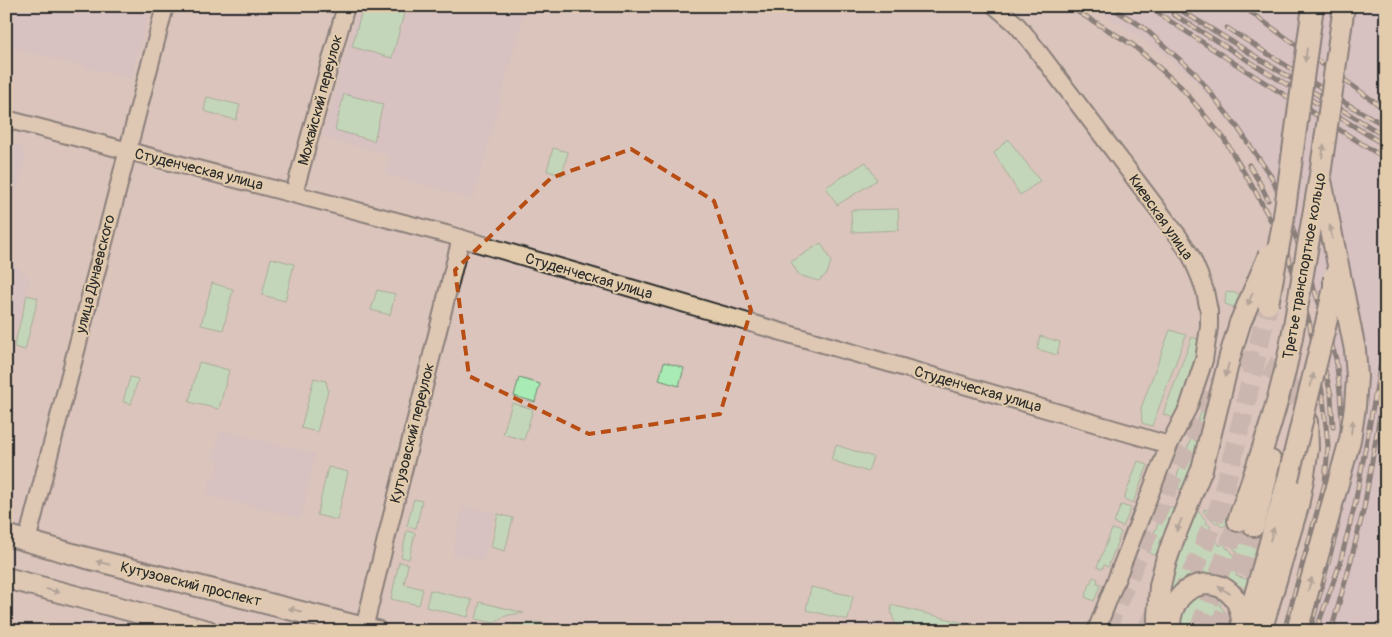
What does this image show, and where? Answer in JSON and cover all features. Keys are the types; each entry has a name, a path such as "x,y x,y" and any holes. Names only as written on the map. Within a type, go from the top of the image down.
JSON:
{"main road":[{"name":"Третье транспортное кольцо","path":"1268,304 1283,223 1313,6"},
{"name":"Третье транспортное кольцо","path":"1246,523 1292,337 1320,175 1344,6"},
{"path":"1297,631 1350,440 1357,377 1355,350 1320,175"},
{"path":"1158,631 1160,586 1166,561 1202,469 1240,323 1283,223"},
{"path":"1242,631 1249,616 1288,479 1329,311 1334,287 1335,255"},
{"path":"1261,631 1298,506 1308,448 1307,422"},
{"name":"Кутузовский проспект","path":"6,535 87,558 370,629"},
{"path":"6,578 208,631"},
{"path":"1170,631 1171,612 1175,603 1190,588 1205,584 1224,588 1237,601 1241,608 1242,631"}],"street":[{"name":"улица Дунаевского","path":"27,542 165,6"},
{"name":"Можайский переулок","path":"294,193 346,6"},
{"name":"Киевская улица","path":"995,6 1016,24 1028,38 1179,237 1191,256 1200,277 1209,311 1208,339 1204,360 1188,408 1168,445 1096,631"},
{"name":"Студенческая улица","path":"6,119 461,238 1168,445"},
{"name":"Кутузовский переулок","path":"370,629 461,238"}],"highlighted area":[{"path":"631,149 714,201 751,310 720,414 589,434 469,376 455,270 551,178"}],"shaded area":[{"path":"7,6 151,6 131,79 13,48 6,40"},
{"path":"358,6 526,6 473,199 385,174 390,155 322,137"},
{"path":"1088,6 1372,6 1386,18 1386,631 1305,631 1339,441 1335,394 1317,314 1294,243 1272,189 1241,138 1220,110 1188,74 1153,46 1106,15"},
{"path":"6,142 23,146 22,154 26,155 6,232"},
{"path":"6,248 13,250 11,261 30,280 6,366"},
{"path":"220,430 316,454 301,518 206,495 210,480 214,481 219,461 213,459"},
{"path":"463,506 495,513 484,561 452,554"}],"green space":[{"path":"363,6 406,6 392,58 352,47"},
{"path":"344,94 383,104 374,141 335,130"},
{"path":"207,97 240,105 236,120 204,111"},
{"path":"1008,139 1040,181 1020,195 994,153"},
{"path":"553,148 568,152 562,175 547,171"},
{"path":"866,162 877,180 837,205 826,187"},
{"path":"898,209 899,230 852,232 851,210"},
{"path":"821,243 831,261 827,274 818,281 799,275 791,262"},
{"path":"271,258 294,264 285,301 262,295"},
{"path":"212,283 233,289 223,330 201,325"},
{"path":"377,290 395,294 390,315 371,310"},
{"path":"1226,292 1242,296 1236,308 1225,304"},
{"path":"27,295 38,298 25,350 14,347"},
{"path":"1170,330 1186,335 1152,426 1142,423 1141,408"},
{"path":"1040,336 1060,342 1057,355 1037,349"},
{"path":"1192,337 1203,343 1176,419 1163,414"},
{"path":"199,362 229,370 219,409 189,402"},
{"path":"664,362 684,368 679,386 659,380"},
{"path":"130,377 138,379 131,404 123,402"},
{"path":"314,378 326,381 328,390 317,432 301,428"},
{"path":"519,378 540,384 535,402 514,396"},
{"path":"1215,380 1196,461 1185,491 1173,486"},
{"path":"512,403 533,409 524,440 503,434"},
{"path":"836,445 873,457 868,472 831,460"},
{"path":"1138,461 1148,465 1133,503 1124,499"},
{"path":"328,467 348,472 337,520 317,515"},
{"path":"414,499 422,501 416,528 407,526"},
{"path":"1121,505 1131,508 1123,527 1114,523"},
{"path":"1165,505 1177,510 1157,556 1147,552"},
{"path":"1204,509 1266,530 1255,572 1241,568 1237,552 1229,539 1231,537 1226,532 1229,529 1225,525 1222,527 1218,522 1216,523 1210,519 1204,512"},
{"path":"1194,511 1199,512 1211,527 1207,531 1212,535 1209,538 1213,542 1216,540 1220,546 1224,543 1233,554 1237,565 1236,576 1253,581 1246,604 1237,590 1172,594 1166,591"},
{"path":"498,514 513,518 505,551 491,547"},
{"path":"1112,529 1121,532 1108,567 1104,565 1102,569 1097,567"},
{"path":"407,531 415,533 409,559 401,557"},
{"path":"399,562 408,564 404,584 423,589 419,605 391,599"},
{"path":"1093,577 1098,579 1097,583 1101,584 1094,601 1085,597"},
{"path":"811,587 853,596 848,620 806,610"},
{"path":"430,590 472,600 468,617 426,607"},
{"path":"1204,594 1217,596 1222,601 1220,606 1229,620 1228,631 1180,631 1183,613 1188,603"},
{"path":"480,602 524,613 512,614 494,623 476,619"},
{"path":"891,605 997,631 902,631 894,619"},
{"path":"533,622 553,624 569,631 531,631 514,627 514,625"}],"tunnel":[{"path":"1178,602 1199,558 1220,505 1242,420 1268,304"},
{"path":"1105,631 1198,419 1227,373 1239,363 1247,361 1265,365 1288,383 1298,397 1307,422"},
{"path":"1199,631 1238,521"},
{"path":"1219,631 1254,526"},
{"path":"1146,631 1161,604"}],"railway":[{"path":"1065,6 1133,45 1181,87 1223,137 1285,247 1309,321 1323,397 1328,446 1325,483 1284,631"},
{"path":"1109,6 1143,27 1195,73 1238,128 1272,178 1291,224 1320,306 1336,359 1343,436 1341,491 1337,529 1310,631"},
{"path":"1147,6 1386,159"},
{"path":"1174,6 1386,137"},
{"path":"1242,6 1386,110"},
{"path":"1173,14 1386,146"},
{"path":"1227,28 1347,104 1386,126"},
{"path":"1249,165 1268,200"},
{"path":"1317,628 1340,563 1355,504 1386,336"},
{"path":"1325,370 1331,395 1333,427"},
{"path":"1331,631 1364,508 1386,379"},
{"path":"1377,631 1386,618"}]}
